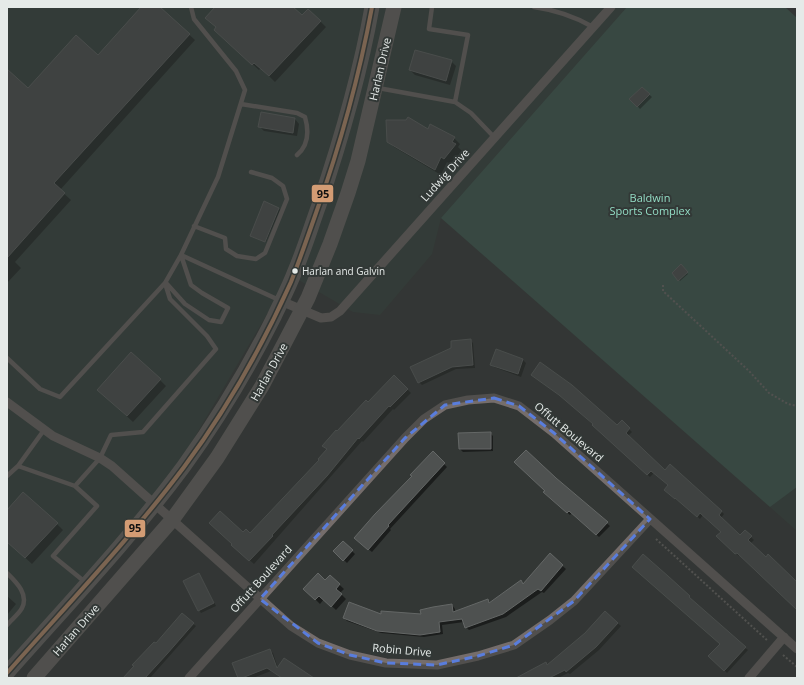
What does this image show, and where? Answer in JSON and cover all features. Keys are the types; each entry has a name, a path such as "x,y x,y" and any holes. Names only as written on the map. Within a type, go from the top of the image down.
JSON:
{"main road":[{"name":"Harlan Drive","path":"7,673 155,504 227,403 264,336 290,284 305,246 339,145 356,85 372,7"},
{"name":"Harlan Drive","path":"34,678 172,520 217,458 241,422 262,386 302,311 330,244 348,193 358,161 394,7"}],"street":[{"name":"Ludwig Drive","path":"281,301 321,318 331,317 340,311 611,7"},
{"name":"Offutt Boulevard","path":"189,678 405,438 424,419 445,405 451,403 494,398 519,406 554,433 797,648"},
{"name":"Robin Drive","path":"7,402 52,436 100,458 112,466 291,626 318,643 350,656 386,663 437,665 478,656 514,644 550,620 574,601 650,519"},
{"path":"748,678 784,637"}],"lane":[{"path":"7,358 40,389 60,398 165,283 181,255 218,177 245,90 236,71 194,19 191,7"},
{"path":"432,7 429,29 468,35 455,102"},
{"path":"534,7 549,9 573,16 593,27"},
{"path":"376,88 455,102 471,113 494,138"},
{"path":"241,104 297,113 305,117 308,137 302,150 297,155"},
{"path":"194,226 225,238 226,249 237,256 256,260 265,253 286,199 283,186 272,178 251,172"},
{"path":"181,255 281,301"},
{"path":"165,283 185,304 209,320 222,322 228,308 191,285 181,255"},
{"path":"75,486 100,458 112,435 143,432 216,349 207,336 170,299 165,283"},
{"path":"7,476 18,466 44,430"},
{"path":"18,466 75,486 97,506 53,556 76,577 86,583"},
{"path":"7,573 17,582 22,590 24,600 22,608 7,624"}],"path":[{"path":"663,285 663,291 749,371 769,393 788,404 797,406"},
{"path":"655,538 797,667"}],"highlighted area":[{"path":"494,398 519,406 554,433 650,519 574,601 514,645 478,656 437,665 386,663 350,655 318,643 260,599 405,438 445,405"}],"shaded area":[{"path":"7,7 627,7 441,218 432,254 380,315 353,312 287,273 270,309 180,462 134,520 7,664"},
{"path":"797,487 797,531 770,507"}],"green space":[{"name":"Baldwin Sports Complex","path":"627,7 785,7 797,18 797,487 770,507 441,218"}],"building":[{"path":"141,7 160,7 190,34 54,183 65,193 7,258 7,69 28,88 76,35 98,55"},
{"path":"215,7 293,7 302,15 308,9 321,21 269,76 254,63 252,65 214,30 216,27 205,18"},
{"path":"415,50 452,60 446,81 409,70"},
{"path":"642,87 650,94 637,107 629,99"},
{"path":"261,112 295,118 293,133 258,127"},
{"path":"408,117 428,129 430,124 455,137 452,142 456,144 444,159 441,157 435,170 387,142 386,120 406,120"},
{"path":"264,201 279,208 265,242 250,236"},
{"path":"681,264 688,272 678,281 672,273"},
{"path":"471,339 473,365 452,367 418,383 410,367 451,348 451,341"},
{"path":"496,349 523,359 518,374 490,365"},
{"path":"131,352 161,379 127,416 97,390"},
{"path":"540,362 572,385 617,425 622,420 630,428 626,433 665,470 670,464 722,511 719,515 740,535 745,530 752,536 748,540 766,557 768,554 797,582 797,610 737,553 735,554 716,536 721,532 700,513 697,517 664,490 668,485 651,471 647,475 592,425 593,424 559,395 531,375"},
{"path":"394,375 408,389 390,407 389,406 359,439 358,438 327,476 249,561 209,523 220,511 243,532 246,529 250,533 319,460 318,459 327,449 322,446 336,430 337,431 366,400 368,402"},
{"path":"491,432 491,449 459,449 458,433"},
{"path":"526,450 556,478 608,522 596,535 569,511 567,513 543,492 545,491 514,462"},
{"path":"433,451 445,463 388,525 389,526 368,550 354,538 412,476 410,475"},
{"path":"23,492 58,523 25,558 7,542 7,510"},
{"path":"343,541 353,550 343,561 333,551"},
{"path":"550,553 563,565 541,591 538,589 503,614 465,628 462,619 439,622 440,632 420,635 377,631 343,618 349,602 381,614 381,611 421,614 420,610 452,604 453,612 488,599 489,603 521,580 523,584"},
{"path":"643,554 746,647 724,671 708,656 720,644 632,567"},
{"path":"199,573 214,603 198,611 183,581"},
{"path":"318,573 325,580 330,575 340,584 336,589 342,594 331,607 319,596 315,600 303,589"},
{"path":"605,611 618,623 596,647 566,672 565,670 549,678 516,678 546,662 547,665 585,633"},
{"path":"182,613 194,623 167,654 145,678 123,678 134,666 132,665 154,642 156,643"},
{"path":"270,649 277,668 284,658 314,678 282,678 267,668 242,678 238,678 232,663"}],"transit line":[{"name":"95","path":"7,673 98,572 163,494 184,467 229,401 242,378 280,306 304,248 341,137 355,85 372,7"}],"place":[{"name":"Harlan and Galvin","path":"295,271"}]}
